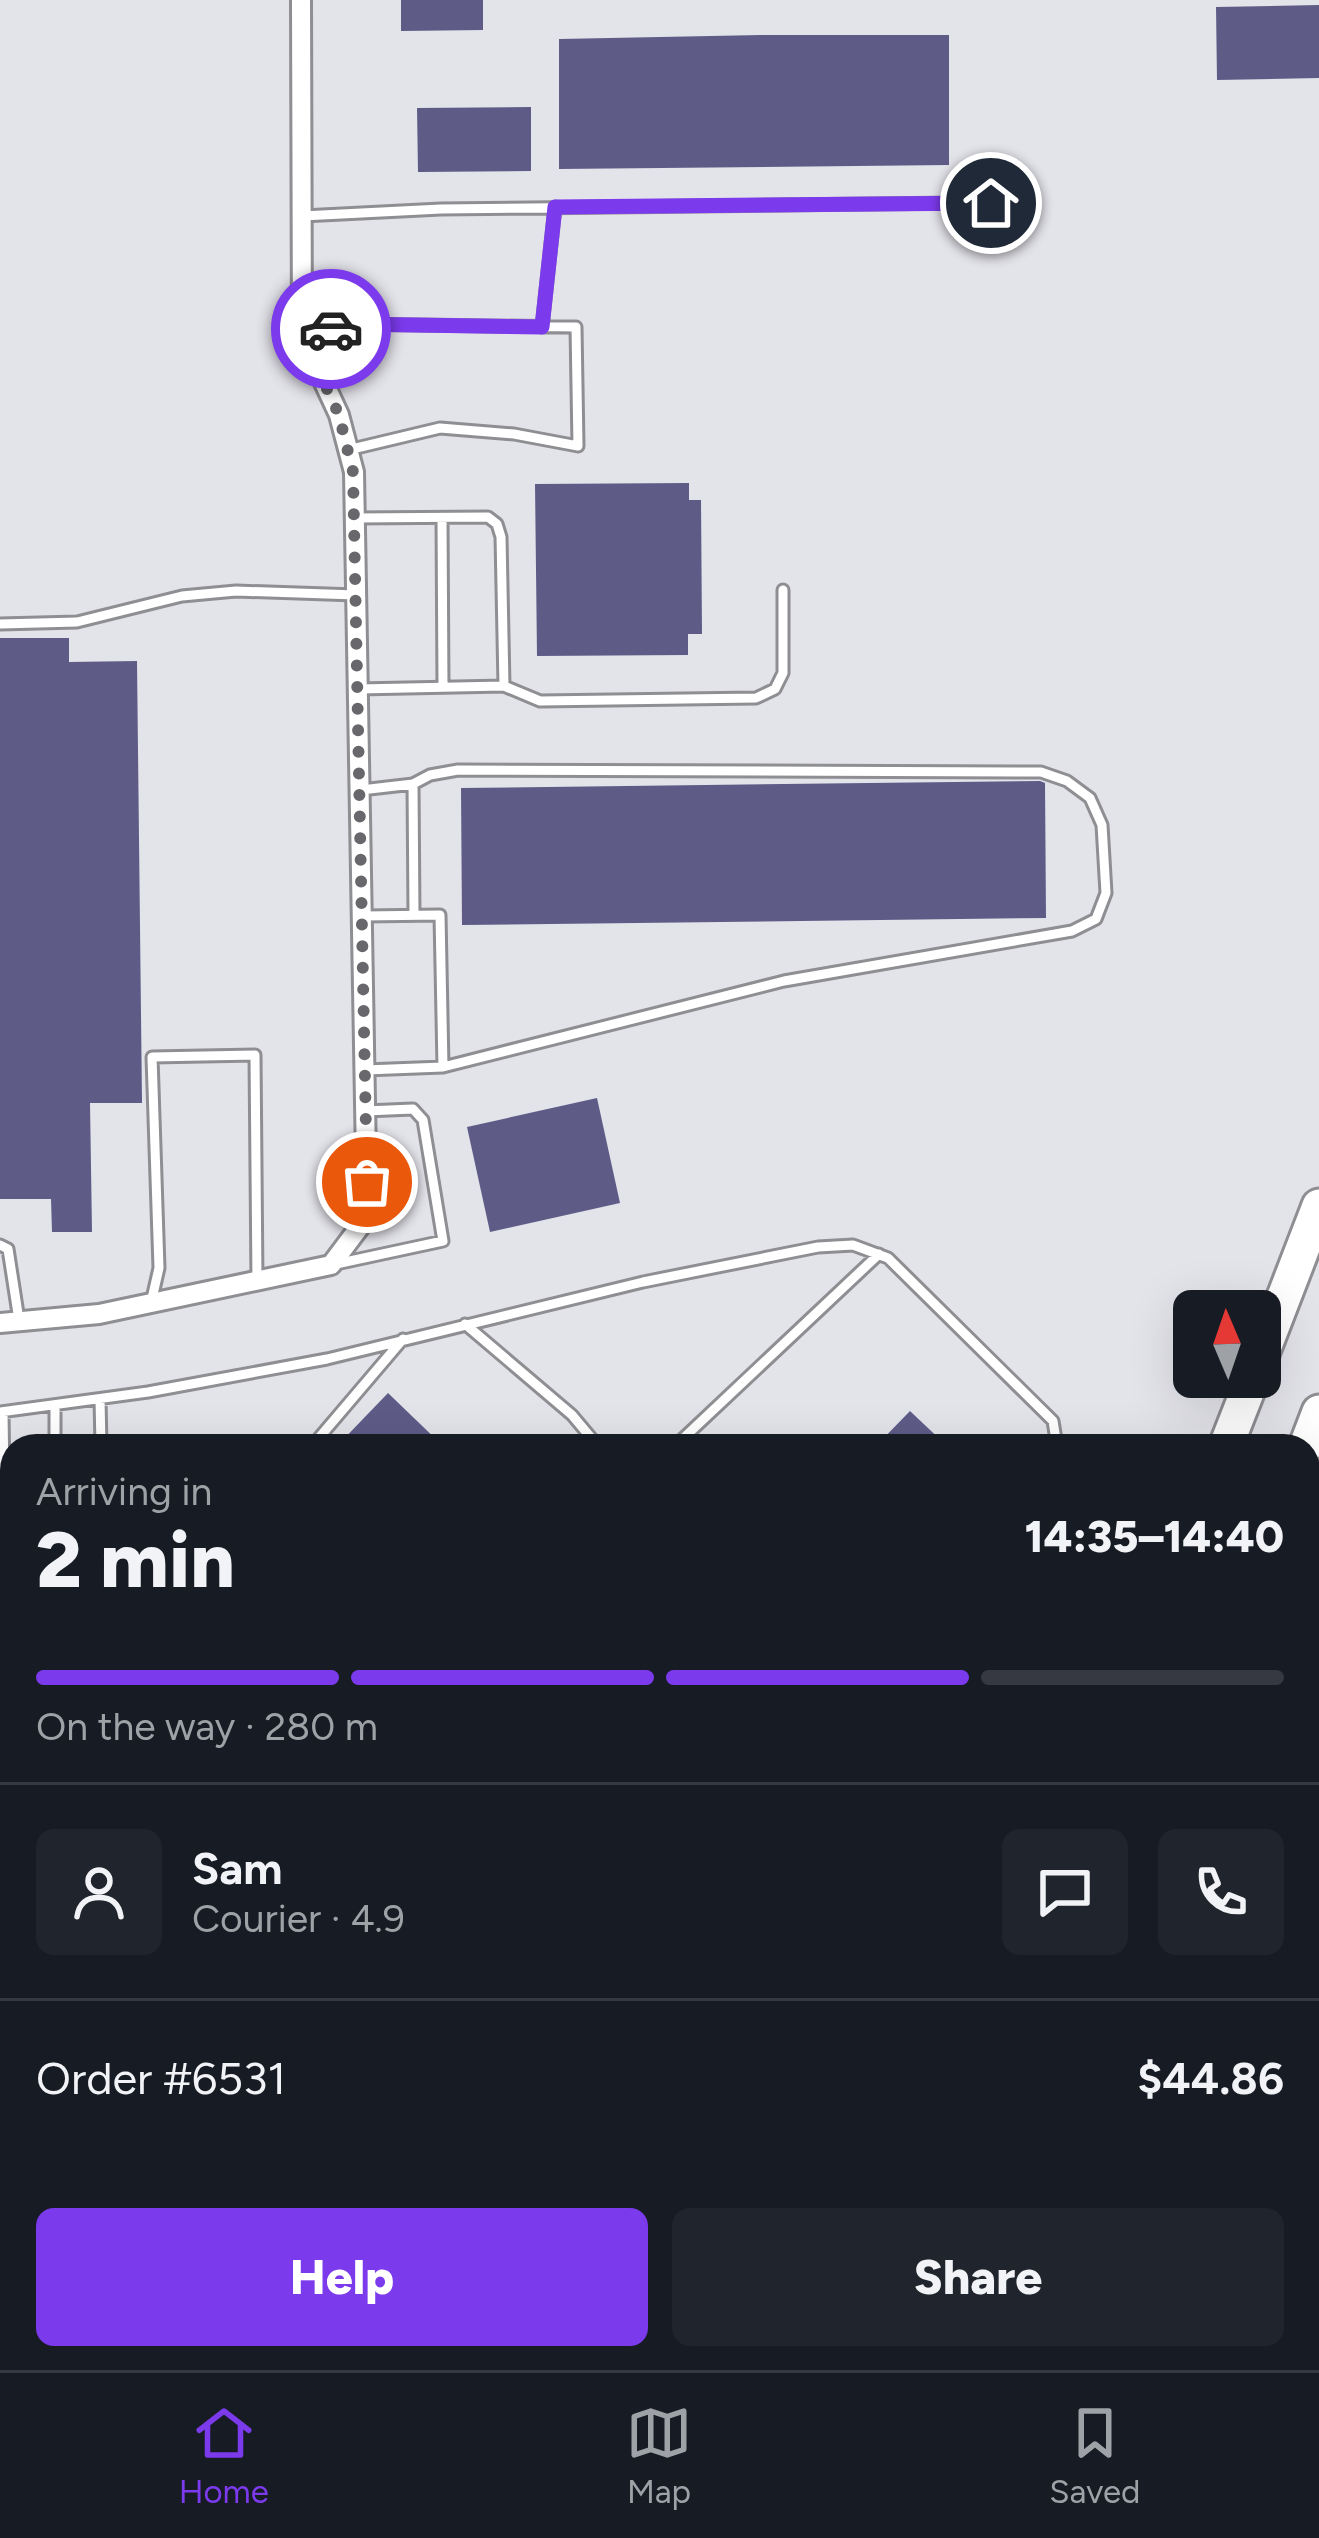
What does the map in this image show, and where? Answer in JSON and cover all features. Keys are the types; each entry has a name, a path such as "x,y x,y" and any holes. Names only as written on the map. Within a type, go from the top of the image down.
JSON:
{"highway":[{"path":"1281,1305 1319,1206"},
{"path":"1231,1434 1245,1398"}],"street":[{"path":"10,1321 99,1314 331,1265 367,1217 353,472 339,415 303,337 301,0"}],"lane":[{"path":"302,216 555,207 1030,202"},
{"path":"542,327 555,207"},
{"path":"303,337 350,324 576,327 578,446 514,434 440,428 348,451"},
{"path":"354,518 488,518 497,524 504,686"},
{"path":"442,518 443,687"},
{"path":"358,689 504,686 540,701 756,698 775,689 783,674 783,590"},
{"path":"0,624 76,622 182,596 236,591 356,595"},
{"path":"359,790 413,784 458,770 1041,772 1090,798 1102,825 1106,892 1096,919 1072,931 784,981 443,1067 364,1070"},
{"path":"413,784 414,915"},
{"path":"362,916 440,915 443,1067"},
{"path":"151,1303 159,1268 152,1057 255,1055 257,1281"},
{"path":"331,1265 443,1241 423,1120 413,1109 365,1111"},
{"path":"0,1245 8,1249 12,1261 10,1321"},
{"path":"2,1412 327,1359 818,1247 853,1245 888,1258 1053,1421 1056,1434"},
{"path":"688,1434 879,1254"},
{"path":"465,1324 588,1434"},
{"path":"322,1434 403,1339"},
{"path":"100,1399 101,1434"},
{"path":"55,1405 55,1434"}],"building":[{"path":"401,0 483,0 483,30 401,31"},
{"path":"1319,5 1319,78 1217,80 1216,7"},
{"path":"949,35 949,165 559,169 559,39"},
{"path":"531,107 531,171 418,172 417,108"},
{"path":"689,483 689,500 701,500 702,634 688,634 688,655 537,656 535,484"},
{"path":"0,638 69,638 69,662 137,661 142,1103 90,1103 92,1232 52,1232 51,1199 0,1199"},
{"path":"1045,783 1046,918 462,925 461,788"},
{"path":"597,1098 620,1203 490,1232 467,1127"},
{"path":"388,1393 431,1434 349,1434"},
{"path":"910,1411 934,1434 888,1434"}],"way so far":[{"path":"331,329 303,337 339,415 353,472 367,1182"}],"route":[{"path":"331,329 350,324 542,327 555,207 991,203"}]}
